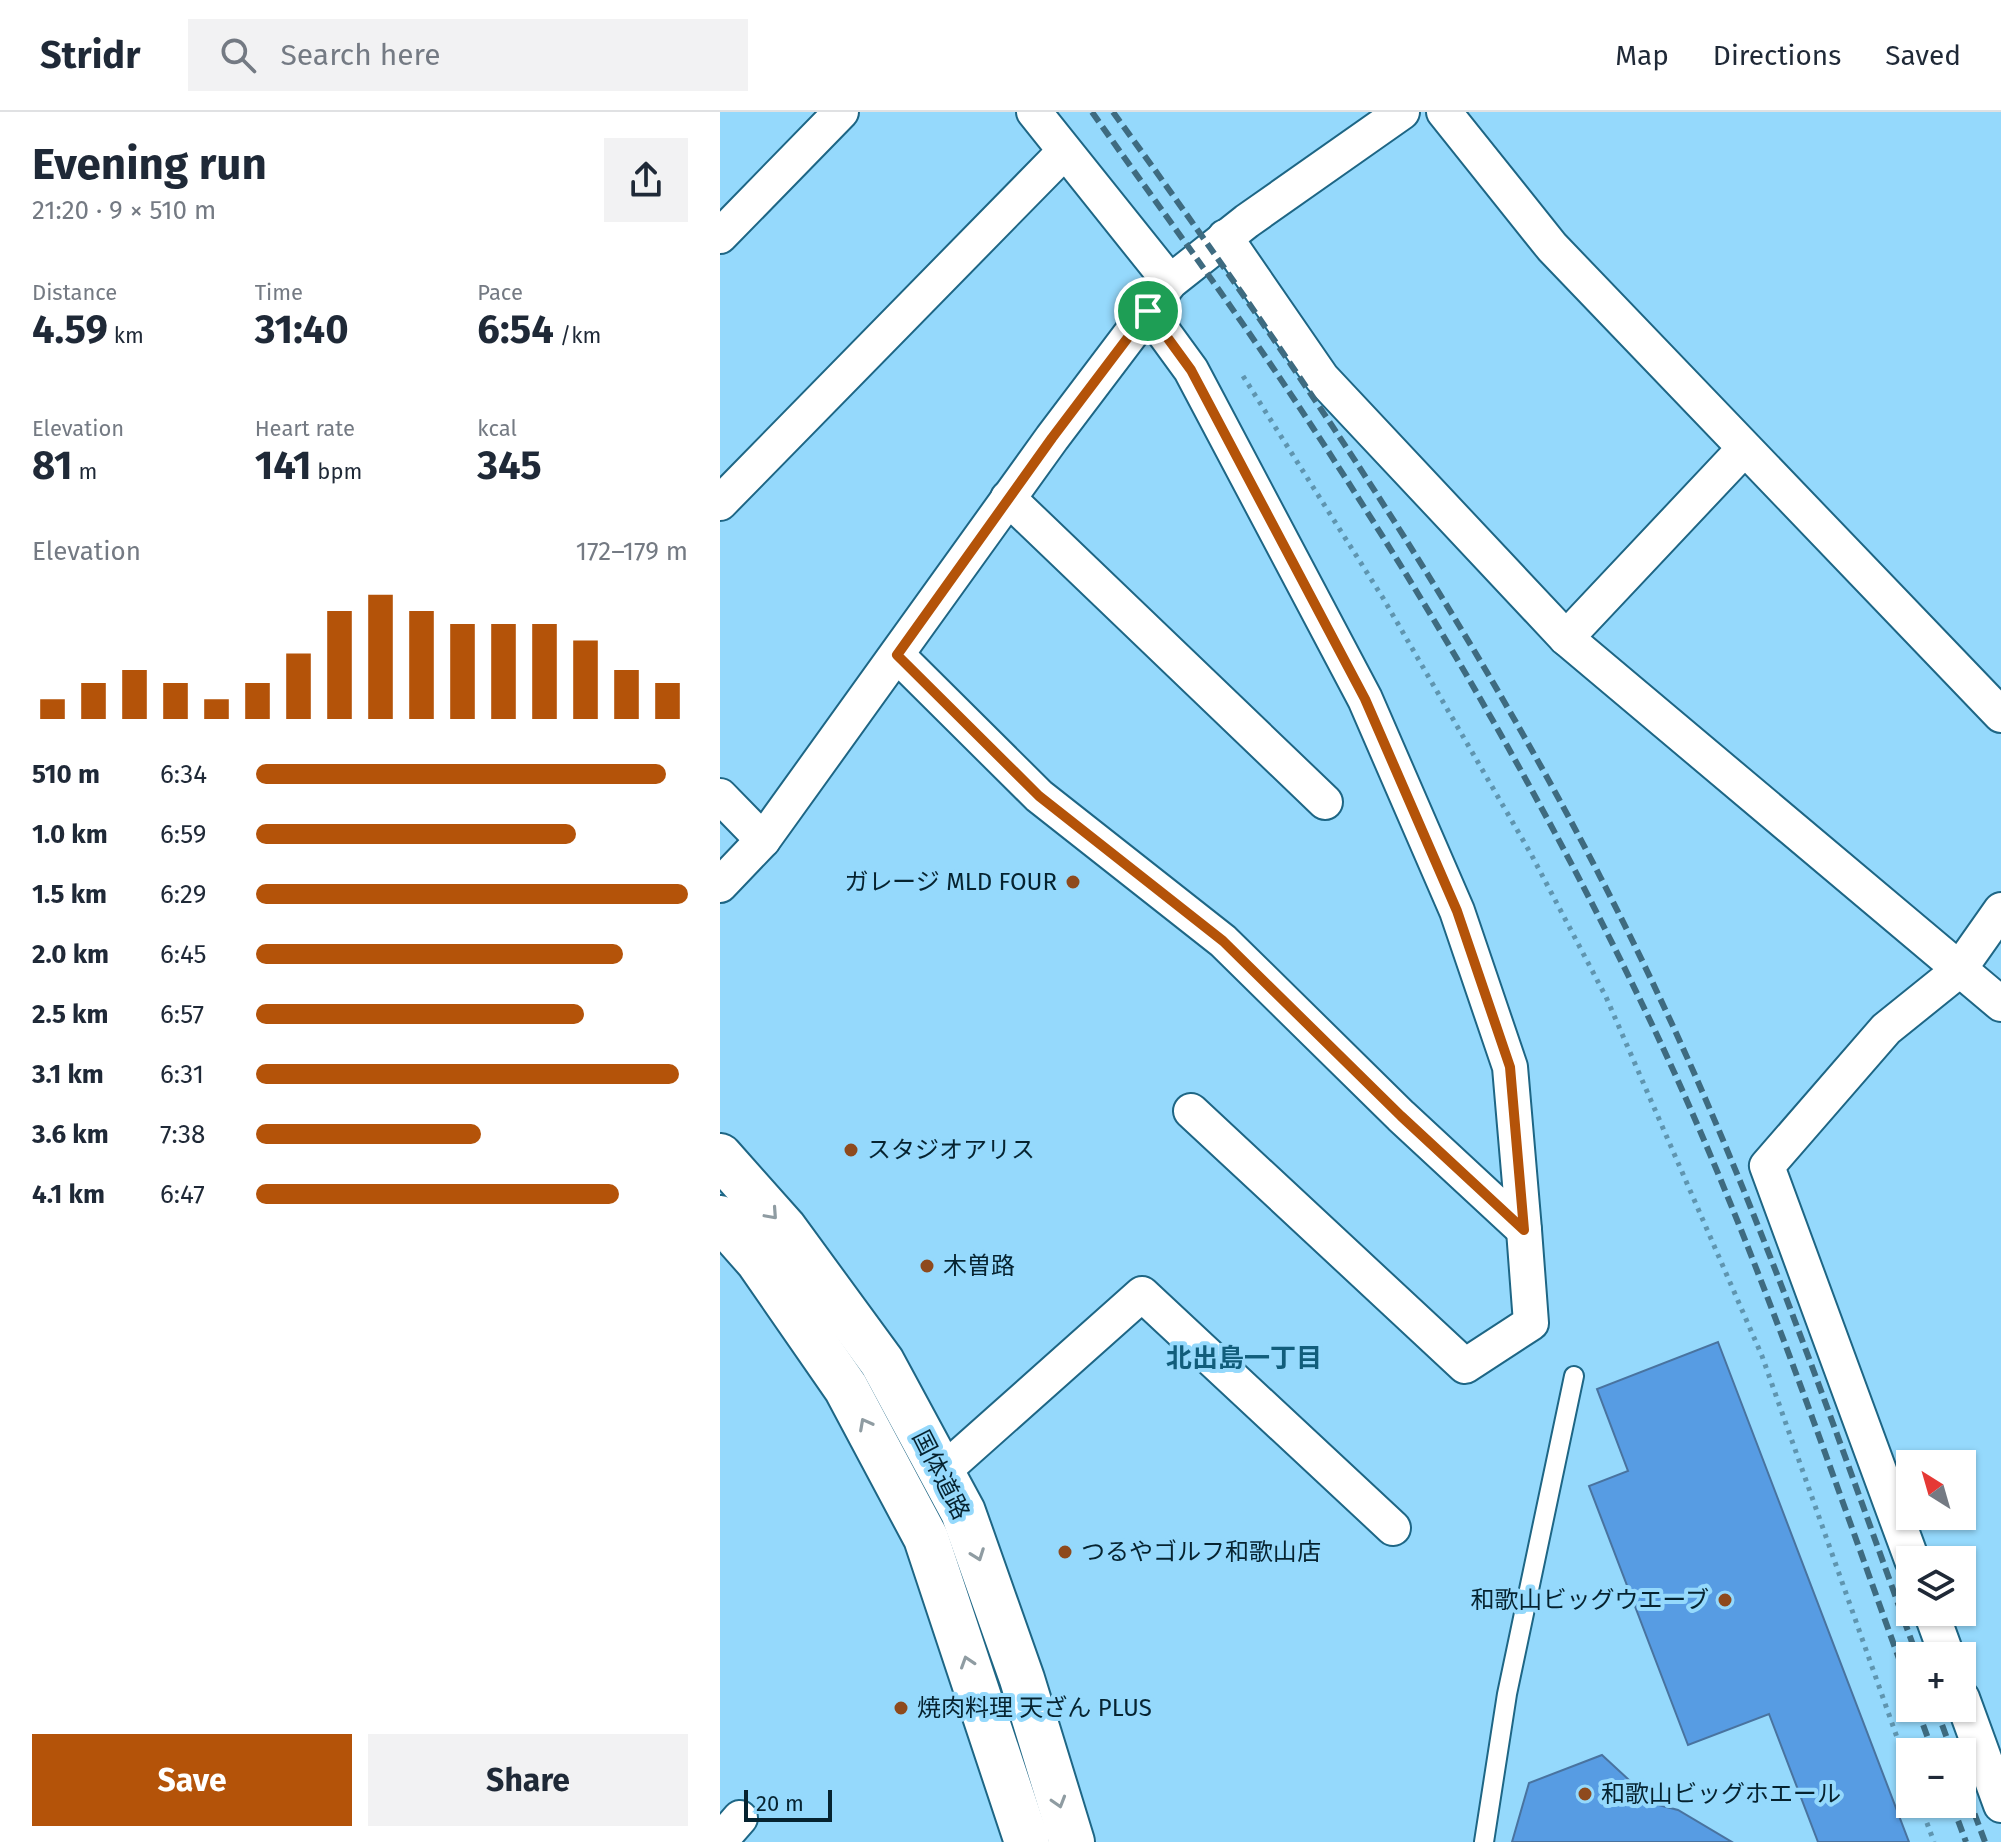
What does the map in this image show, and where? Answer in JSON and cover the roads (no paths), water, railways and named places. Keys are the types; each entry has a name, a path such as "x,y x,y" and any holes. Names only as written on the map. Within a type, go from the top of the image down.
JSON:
{"street":[{"path":"720,236 841,112"},
{"path":"1034,112 1170,282"},
{"path":"720,885 763,840 1008,498 1170,282 1225,237 1402,112"},
{"path":"1444,112 1552,247 2001,715"},
{"path":"720,503 1064,152"},
{"path":"1225,237 1322,378 1566,638 1958,971 2001,1004"},
{"path":"1148,311 1191,370 1365,699 1457,911 1510,1067 1531,1323 1465,1366 1191,1111"},
{"path":"1566,638 1744,449"},
{"path":"1008,498 1325,802"},
{"path":"897,655 1039,796 1223,941 1401,1116 1524,1230"},
{"path":"720,796 763,840"},
{"path":"1907,1546 1767,1166 1886,1029 1958,971 2001,910"},
{"name":"国体道路","path":"720,1156 784,1228 882,1362 963,1512 1012,1652 1072,1842"},
{"name":"国体道路","path":"720,1218 758,1261 846,1388 926,1538 1027,1842"},
{"path":"941,1473 1142,1294 1393,1528"},
{"path":"1971,1722 2001,1805"}],"lane":[{"path":"1484,1842 1507,1694 1574,1376"}],"railway":[{"path":"1092,112 1259,348 1359,498 1489,714 1570,862 1646,1012 1720,1178 1786,1347 1896,1650"},
{"path":"1113,112 1265,327 1411,547 1545,774 1607,891 1665,1009 1735,1168 1912,1642"},
{"path":"1922,1722 1928,1738"},
{"path":"1941,1722 1947,1738"},
{"path":"1957,1818 1966,1842"},
{"path":"1976,1818 1985,1842"}],"place":[{"name":"ガレージ MLD FOUR","path":"1073,882"},
{"name":"スタジオアリス","path":"851,1150"},
{"name":"木曽路","path":"927,1266"},
{"name":"つるやゴルフ和歌山店","path":"1065,1552"},
{"name":"和歌山ビッグウエーブ","path":"1725,1600"},
{"name":"焼肉料理 天ざん PLUS","path":"901,1708"},
{"name":"和歌山ビッグホエール","path":"1585,1794"}],"district":[{"name":"北出島一丁目","path":"1244,1358"}]}
